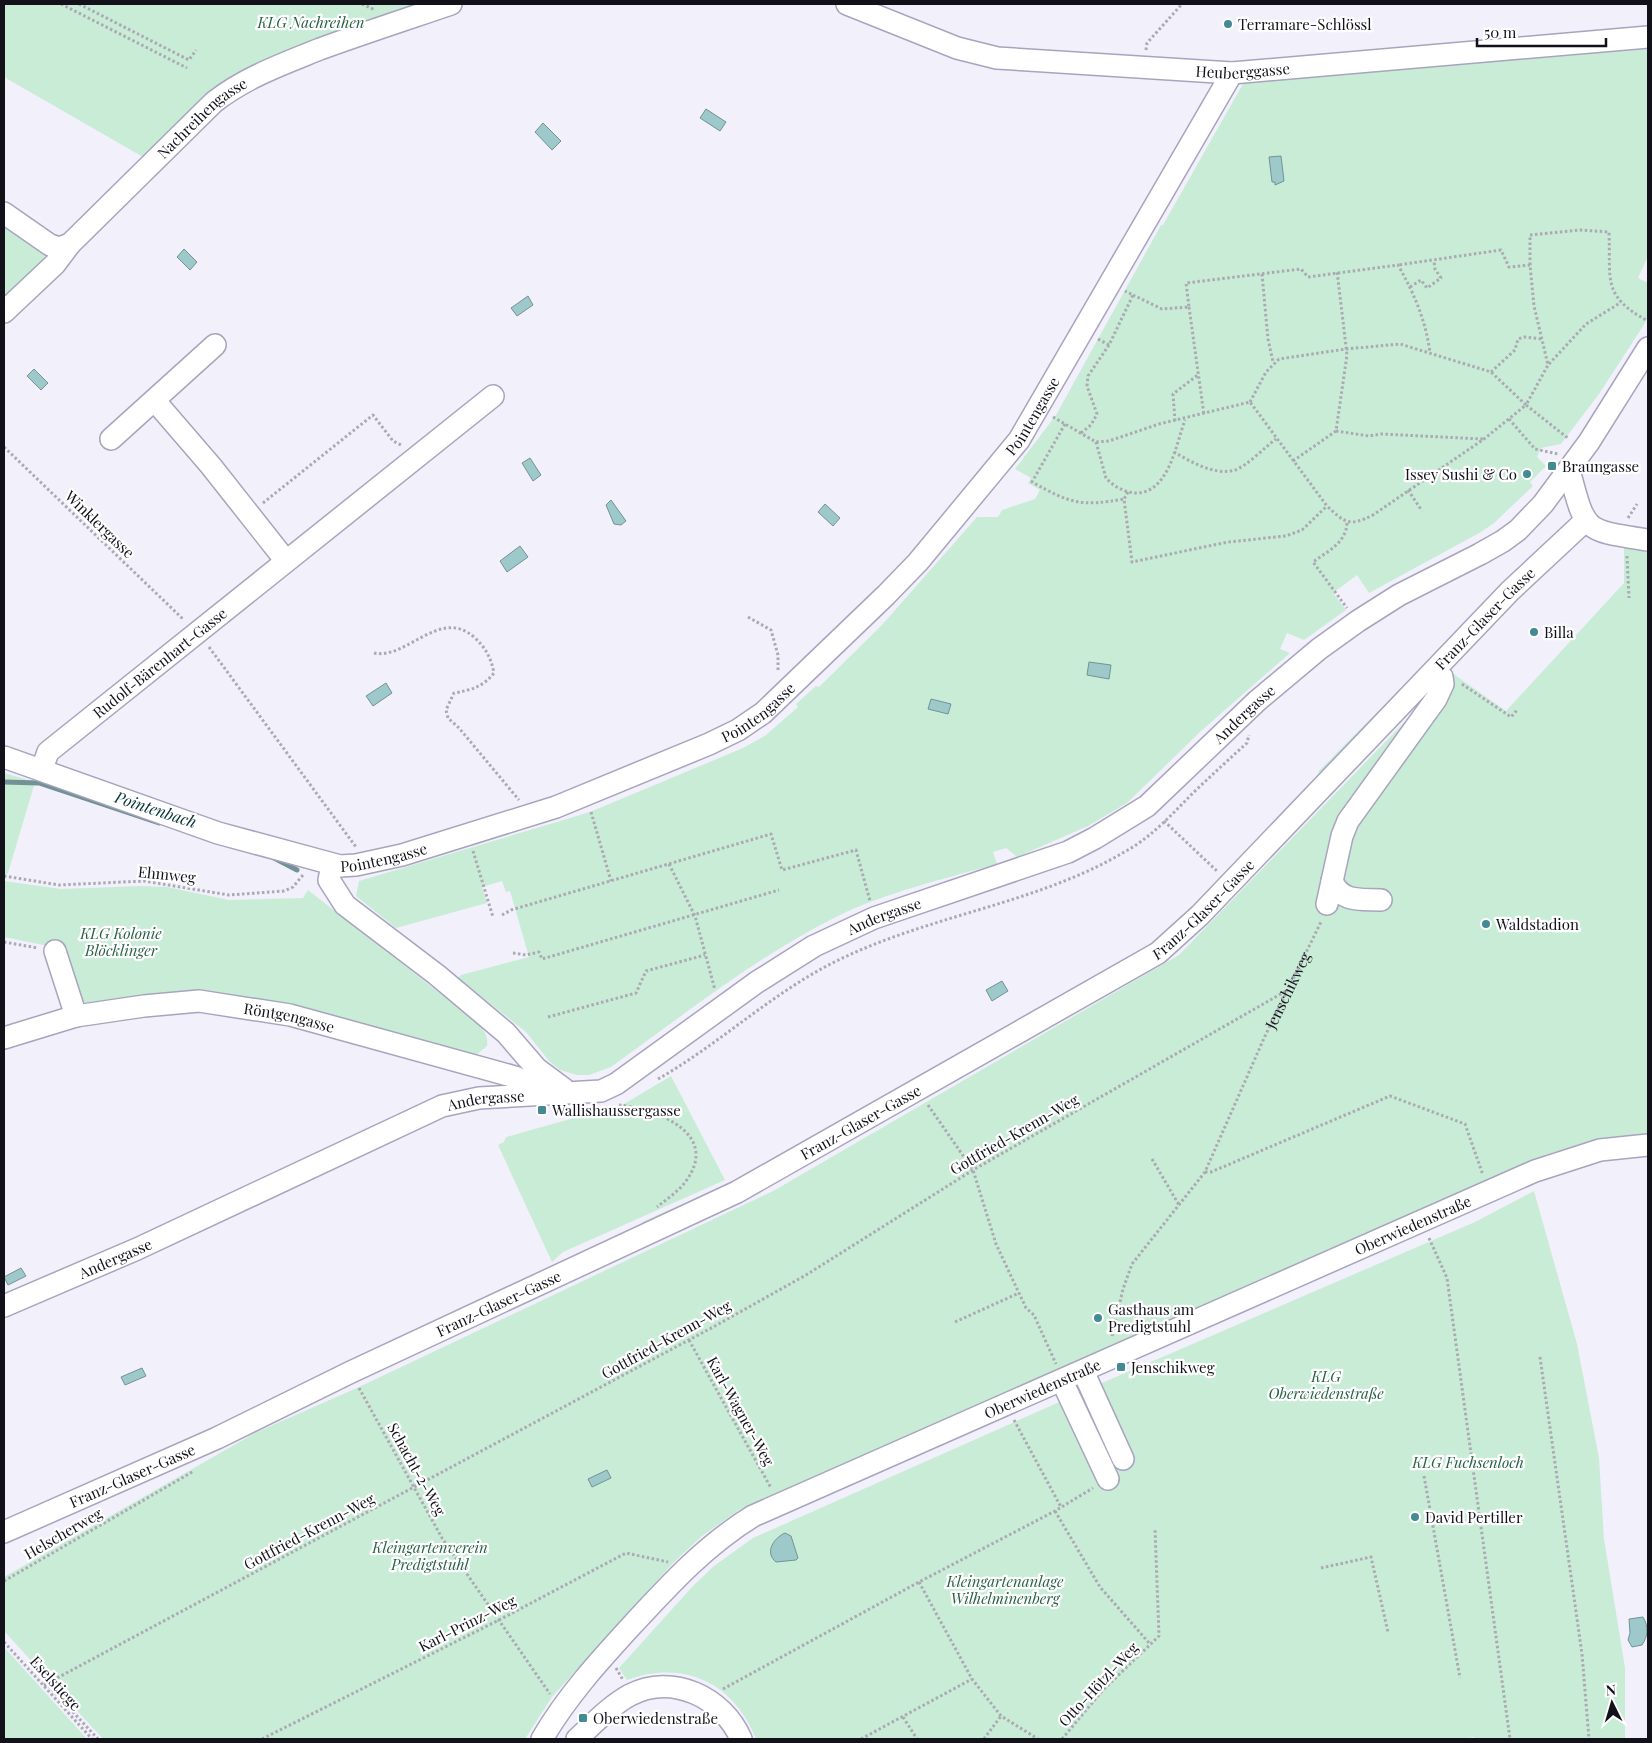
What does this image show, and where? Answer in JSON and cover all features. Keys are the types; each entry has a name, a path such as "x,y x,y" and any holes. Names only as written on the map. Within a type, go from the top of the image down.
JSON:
{"street":[{"name":"Nachreihengasse","path":"4,312 55,264 70,244 214,102 230,90 274,67 367,32 451,4"},
{"name":"Heuberggasse","path":"847,4 957,48 997,58 1232,73 1648,37"},
{"name":"Pointengasse","path":"4,757 218,834 324,863 356,865 402,854 532,816 709,744 752,721 886,596 918,562 996,470 1030,425 1109,283 1232,73"},
{"path":"4,213 50,245 59,248 70,244"},
{"path":"111,439 215,345"},
{"name":"Andergasse","path":"4,1306 137,1250 423,1113 466,1100 601,1091 616,1084 757,982 814,946 906,906 1068,852 1095,838 1147,806 1243,714 1319,649 1358,621 1399,596 1504,541 1543,504 1564,462 1584,450 1648,348"},
{"name":"Rudolf-Bärenhart-Gasse","path":"42,770 48,752 493,396"},
{"path":"155,401 286,561"},
{"path":"1564,462 1578,506 1585,521 1597,530 1648,540"},
{"name":"Franz-Glaser-Gasse","path":"4,1532 217,1438 351,1372 738,1192 1158,953 1200,915 1510,591 1585,521"},
{"path":"1327,904 1342,836 1348,821 1436,699 1443,684 1452,680"},
{"path":"324,863 336,894 345,905 437,976 506,1033 547,1078 570,1093"},
{"path":"1332,881 1337,892 1345,896 1381,900"},
{"path":"55,951 76,1016"},
{"name":"Röntgengasse","path":"4,1038 76,1016 144,1006 199,1002 242,1006 290,1015 515,1077 544,1091 570,1093"},
{"name":"Oberwiedenstraße","path":"542,1739 560,1710 606,1653 686,1566 717,1540 753,1516 1535,1171 1584,1154 1619,1146 1648,1145"},
{"path":"1083,1371 1123,1459"},
{"path":"1062,1381 1108,1479"},
{"path":"577,1739 621,1701 644,1690 669,1686 683,1688 708,1699 728,1717 741,1739"}],"path":[{"path":"61,4 187,68"},
{"path":"80,4 189,60 196,50"},
{"path":"1144,66 1147,43 1182,4"},
{"path":"1548,365 1534,306 1530,266 1530,235 1580,230 1609,232 1612,287 1620,303 1648,321"},
{"path":"1204,415 1200,374 1186,283 1301,269 1308,276 1434,261 1502,250 1509,267 1530,266"},
{"path":"1410,287 1421,280 1427,288 1441,278 1435,269 1434,261"},
{"path":"1398,265 1410,287 1423,319 1430,353"},
{"path":"1336,431 1347,356 1337,272"},
{"path":"1262,274 1268,339 1273,362"},
{"path":"1109,283 1162,310 1189,307"},
{"path":"1081,433 1091,425 1097,414 1087,386 1088,376 1109,345 1133,295"},
{"path":"1250,402 1327,506 1347,523 1354,523 1373,516 1484,439 1526,405 1548,365 1586,324 1620,303"},
{"path":"1491,372 1515,350 1518,339 1524,337 1542,340"},
{"path":"1039,409 1096,442 1118,439 1174,421 1185,420 1250,402 1273,362 1279,359 1392,343 1491,372 1526,405 1584,450"},
{"path":"1174,421 1173,394 1200,374"},
{"path":"249,514 373,415 393,441 406,447"},
{"path":"1509,419 1535,449 1564,462"},
{"path":"1096,442 1106,478 1128,492 1142,493 1155,488 1164,476 1185,420"},
{"path":"1065,424 1032,482 1075,503 1096,504 1124,499"},
{"path":"1293,461 1336,431 1370,436 1381,434 1484,439"},
{"path":"1174,452 1201,466 1226,471 1237,469 1276,439"},
{"name":"Winklergasse","path":"4,447 181,617"},
{"path":"1408,490 1422,511"},
{"path":"1128,492 1124,499 1132,562 1228,542 1286,536 1302,530 1327,506"},
{"path":"1347,523 1347,529 1340,542 1313,562 1358,621"},
{"path":"1626,547 1629,598"},
{"path":"748,616 770,630 778,655 778,679 788,689"},
{"path":"374,653 380,654 396,650 441,629 457,629 472,635 482,645 492,659 494,673 487,682 475,689 454,693 446,710 448,718 459,728 532,816"},
{"path":"212,651 357,848"},
{"path":"1452,680 1511,717 1518,709"},
{"path":"651,1083 819,970 874,944 911,930 1060,882 1095,868 1127,851 1165,822 1247,743 1250,732 1243,714"},
{"path":"1147,806 1214,868"},
{"path":"591,811 611,881"},
{"path":"502,915 511,910 771,834 782,870 856,850 870,902"},
{"path":"475,857 493,917"},
{"name":"Ehmweg","path":"4,876 59,885 144,880 229,895 284,891 294,887 324,863"},
{"path":"669,864 695,916 715,990"},
{"path":"513,953 526,955 539,952 542,959 779,890"},
{"name":"Jenschikweg","path":"1117,1356 1111,1342 1123,1289 1132,1264 1205,1172 1286,991 1310,945 1327,904"},
{"path":"4,942 55,951"},
{"path":"548,1017 636,993 646,971 705,955"},
{"name":"Gottfried-Krenn-Weg","path":"44,1685 413,1489 806,1275 973,1170 1286,991"},
{"path":"1205,1172 1211,1172 1390,1096 1465,1124 1490,1191"},
{"path":"621,1099 613,1103 659,1113 682,1127 694,1145 696,1158 686,1182 656,1208"},
{"path":"926,1102 973,1170 996,1244 1026,1308 1034,1315 1062,1381"},
{"path":"1152,1159 1179,1205"},
{"path":"1421,1222 1447,1278 1510,1739"},
{"path":"955,1322 1019,1293"},
{"name":"Karl-Wagner-Weg","path":"689,1340 750,1452 775,1493"},
{"path":"1540,1357 1582,1654 1589,1739"},
{"name":"Schacht-2-Weg","path":"359,1387 413,1489 442,1538 560,1710"},
{"path":"1013,1418 1061,1507"},
{"name":"Helscherweg","path":"4,1581 198,1468"},
{"path":"1424,1476 1460,1678"},
{"path":"708,1699 739,1680 919,1582 1056,1511 1108,1479"},
{"path":"1056,1511 1100,1587 1150,1644 1159,1636 1154,1528"},
{"name":"Karl-Prinz-Weg","path":"262,1739 626,1553 686,1566"},
{"path":"1321,1568 1371,1557 1388,1632"},
{"path":"919,1582 972,1679 1001,1716 1038,1739"},
{"name":"Eselstiege","path":"4,1642 92,1739"},
{"name":"Otto-Hötzl-Weg","path":"1062,1739 1104,1690 1150,1644"},
{"path":"616,1669 624,1680"},
{"path":"861,1739 972,1679"},
{"path":"44,1685 49,1686 98,1739"},
{"path":"984,1739 1001,1716"},
{"path":"903,1717 917,1739"}],"green space":[{"name":"KLG Nachreihen","path":"4,4 420,4 337,32 143,157 4,77"},
{"path":"1648,49 1648,256 1638,278 1648,283 1648,316 1599,394 1561,444 1541,448 1537,457 1546,466 1530,482 1533,486 1494,523 1481,532 1369,593 1357,575 1333,593 1346,610 1304,640 1287,633 1280,649 1290,653 1201,731 1127,803 1088,826 1017,857 1006,848 993,852 997,864 895,893 838,916 750,967 611,1067 589,1075 577,1075 560,1070 549,1061 526,1032 458,978 461,975 529,957 510,891 506,892 502,881 482,887 487,903 396,928 356,896 359,881 590,812 743,748 766,735 798,707 796,704 816,686 819,687 882,625 977,517 998,517 1002,510 1035,499 1040,490 1028,483 1031,478 1015,469 1056,415 1161,225 1163,225 1244,82"},
{"path":"4,226 47,258 4,305"},
{"name":"Kleingartenverein Predigtstuhl","path":"1624,548 1648,552 1648,1134 1603,1138 1551,1153 739,1510 702,1536 673,1563 552,1697 525,1739 103,1739 4,1631 4,1577 255,1433 359,1387 775,1190 1179,955 1452,673 1506,711 1624,583"},
{"path":"1393,696 1395,699 1322,775 1318,772"},
{"path":"4,773 35,782 8,873 4,876"},
{"name":"KLG Kolonie Blöcklinger","path":"4,881 61,889 167,887 229,900 303,898 308,890 470,1017 485,1033 487,1046 475,1056 285,1005 205,991 178,991 81,1003 48,946 4,937"},
{"path":"1076,986 1077,989 940,1066 939,1064"},
{"path":"937,1065 938,1067 728,1187 644,1225 642,1222 727,1184"},
{"path":"671,1076 725,1180 563,1252 552,1262 498,1145 504,1142 506,1137 624,1104"},
{"path":"1534,1191 1577,1344 1599,1458 1604,1539 1625,1668 1625,1739 1475,1739 1474,1737 1462,1739 756,1739 735,1703 721,1690 705,1681 687,1675 668,1672 648,1674 627,1680 619,1668 692,1587 714,1566 753,1538 1109,1380 1475,1222"},
{"path":"4,1647 87,1739 4,1739"}],"shaded area":[{"path":"706,109 726,122 720,131 700,118"},
{"path":"543,123 561,141 552,150 535,132"},
{"path":"1281,156 1284,181 1275,185 1275,182 1272,182 1269,157"},
{"path":"184,249 197,262 190,270 177,257"},
{"path":"528,296 533,305 517,316 511,308"},
{"path":"34,369 48,383 41,390 27,376"},
{"path":"530,458 541,475 533,481 522,463"},
{"path":"611,500 626,521 621,525 614,524 606,505"},
{"path":"825,504 840,518 833,526 818,512"},
{"path":"520,546 528,557 507,572 500,561"},
{"path":"1089,662 1111,665 1109,679 1087,675"},
{"path":"386,683 392,693 373,706 366,696"},
{"path":"931,699 951,704 948,714 928,709"},
{"path":"1002,981 1008,991 992,1001 986,990"},
{"path":"21,1268 26,1276 8,1285 4,1277"},
{"path":"142,1368 146,1376 125,1385 121,1377"},
{"path":"607,1470 611,1478 592,1487 588,1479"},
{"path":"785,1533 791,1536 798,1558 796,1560 776,1562 771,1554 772,1546 777,1538"},
{"path":"1643,1617 1647,1628 1646,1638 1642,1645 1632,1647 1628,1640 1630,1633 1629,1619"}],"waterway":[{"name":"Pointenbach","path":"4,782 39,783 159,823"},
{"name":"Pointenbach","path":"274,858 297,870"}],"place":[{"name":"Terramare-Schlössl","path":"1228,24"},
{"name":"Braungasse","path":"1552,466"},
{"name":"Issey Sushi & Co","path":"1527,474"},
{"name":"Billa","path":"1534,632"},
{"name":"Waldstadion","path":"1486,924"},
{"name":"Wallishaussergasse","path":"542,1110"},
{"name":"Gasthaus am Predigtstuhl","path":"1098,1318"},
{"name":"Jenschikweg","path":"1121,1367"},
{"name":"David Pertiller","path":"1415,1517"},
{"name":"Oberwiedenstraße","path":"583,1718"}],"park label":[{"name":"KLG Oberwiedenstraße","path":"1326,1384"},
{"name":"KLG Fuchsenloch","path":"1468,1462"},
{"name":"Kleingartenanlage Wilhelminenberg","path":"1005,1590"}]}
